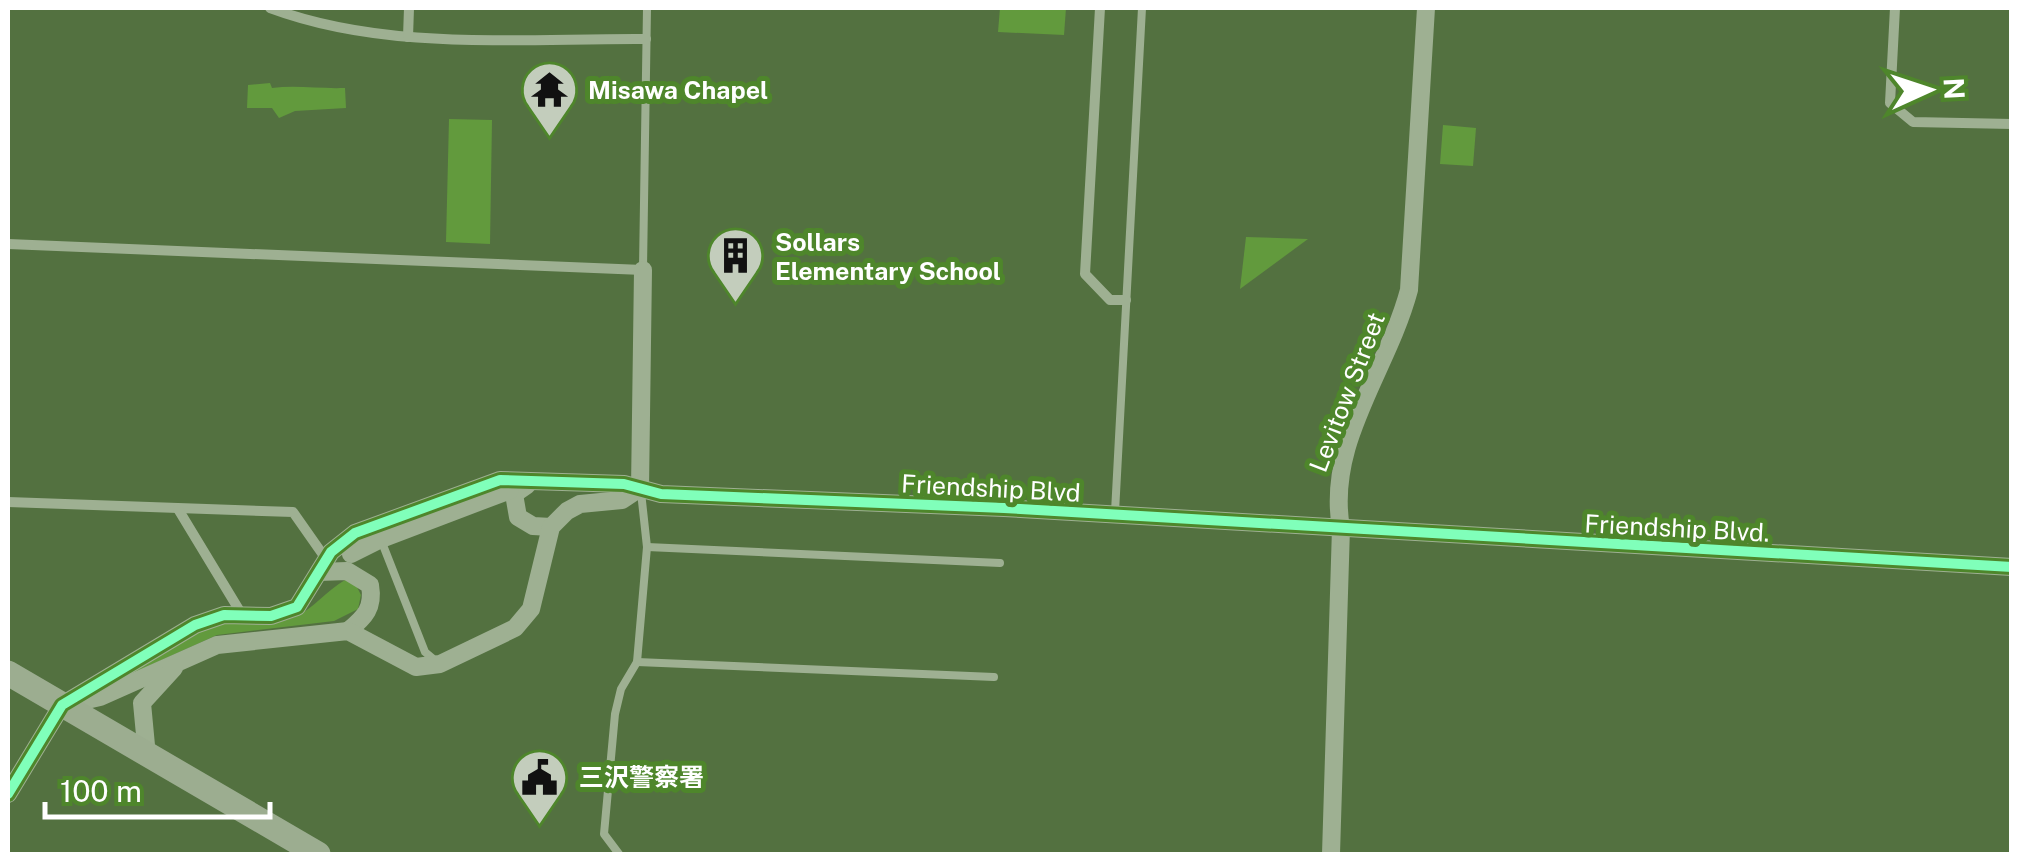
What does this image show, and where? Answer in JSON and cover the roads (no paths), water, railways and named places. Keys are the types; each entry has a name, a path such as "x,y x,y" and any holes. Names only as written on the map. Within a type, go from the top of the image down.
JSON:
{"main road":[{"path":"8,673 309,852"}],"street":[{"path":"270,8 334,27 408,37 646,39"},
{"path":"408,37 409,8"},
{"path":"1100,8 1086,274 1110,300 1126,300"},
{"name":"Levitow Street","path":"1331,854 1341,528 1336,476 1367,394 1398,332 1409,290 1426,8"},
{"path":"1895,8 1890,103 1912,122 2012,124"},
{"path":"8,244 643,270 640,488 622,500 580,504 551,528 531,609 515,628 440,664 416,667 348,631"},
{"path":"351,554 378,533 500,480 528,485"},
{"path":"528,485 514,494 518,517 533,526 551,528"},
{"path":"8,794 62,705 195,625 242,613 271,616 297,607 323,566 354,533 378,533 528,485"},
{"name":"Friendship Blvd","path":"528,485 1341,528"},
{"path":"8,502 293,512 323,566"},
{"path":"178,509 242,613"},
{"name":"Friendship Blvd.","path":"1341,528 2012,567"},
{"path":"62,705 100,697 216,645 348,631 366,616 372,600 370,585 347,570 323,566"},
{"path":"147,756 142,704 186,658"}],"lane":[{"path":"643,270 647,8"},
{"path":"1115,514 1142,8"},
{"path":"619,854 604,834 615,714 621,688 637,662 647,546 640,488"},
{"path":"378,533 426,652 440,664"},
{"path":"647,546 1000,564"},
{"path":"637,662 994,677"}],"place":[{"name":"Misawa Chapel","path":"549,139"},
{"name":"Sollars Elementary School","path":"736,305"},
{"name":"三沢警察署","path":"540,826"}]}
